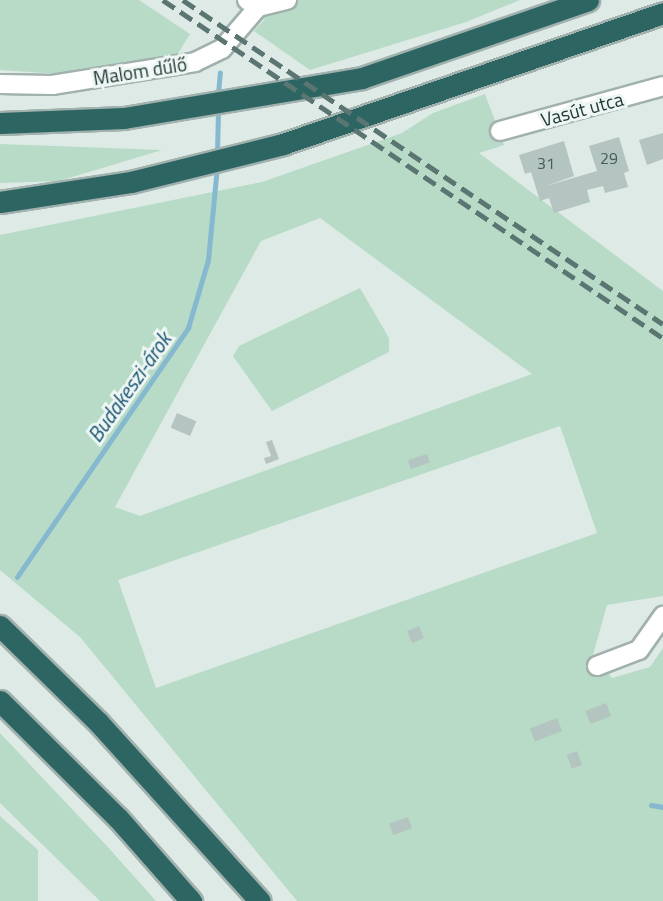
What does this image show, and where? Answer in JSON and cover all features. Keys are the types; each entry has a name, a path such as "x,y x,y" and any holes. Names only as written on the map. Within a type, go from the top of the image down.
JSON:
{"highway":[{"path":"0,122 124,118 217,105 362,78 588,0"},
{"path":"0,202 131,182 215,162 663,13"},
{"path":"0,626 98,722 260,901"},
{"path":"0,701 118,818 191,901"}],"street":[{"path":"253,4 288,0"},
{"name":"Malom dűlő","path":"0,84 52,85 195,62 222,49 253,4"},
{"name":"Vasút utca","path":"500,131 663,86"},
{"path":"598,665 639,650 663,616"}],"green space":[{"path":"0,0 139,0 190,34 174,60 90,76 0,70"},
{"path":"265,0 520,0 466,22 310,70 254,31 264,20"},
{"path":"485,94 504,145 479,153 663,291 663,596 607,605 593,655 612,678 650,667 663,648 663,901 297,901 80,637 0,570 0,235 262,182 402,133 433,113","holes":["320,218 532,374 140,516 115,507 261,241","560,426 597,533 156,688 118,580"]},
{"path":"0,144 162,150 59,181 0,183"},
{"path":"360,288 389,338 389,352 272,411 233,356 239,346"},
{"path":"0,733 156,901 100,901 0,803"},
{"path":"0,816 38,850 38,901 0,901"}],"building":[{"path":"663,133 663,159 647,165 639,140"},
{"path":"619,137 629,171 624,173 628,187 605,193 603,186 587,190 590,202 554,213 549,198 540,201 531,172 525,174 519,155 564,141 574,176 546,186 597,171 589,146"},
{"path":"177,413 196,421 190,436 171,428"},
{"path":"272,440 279,459 266,464 264,458 271,456 266,442"},
{"path":"427,454 430,463 411,469 408,460"},
{"path":"419,626 424,638 412,643 407,631"},
{"path":"606,703 611,716 590,724 585,711"},
{"path":"557,718 562,731 535,741 530,728"},
{"path":"577,751 582,765 572,769 567,755"},
{"path":"408,817 412,828 393,835 389,824"}],"waterway":[{"path":"218,94 220,73"},
{"path":"217,154 218,110"},
{"name":"Budakeszi-árok","path":"17,577 188,328 208,260 217,166"},
{"path":"651,805 663,807"}],"railway":[{"path":"163,0 663,338"},
{"path":"183,0 663,324"}]}
